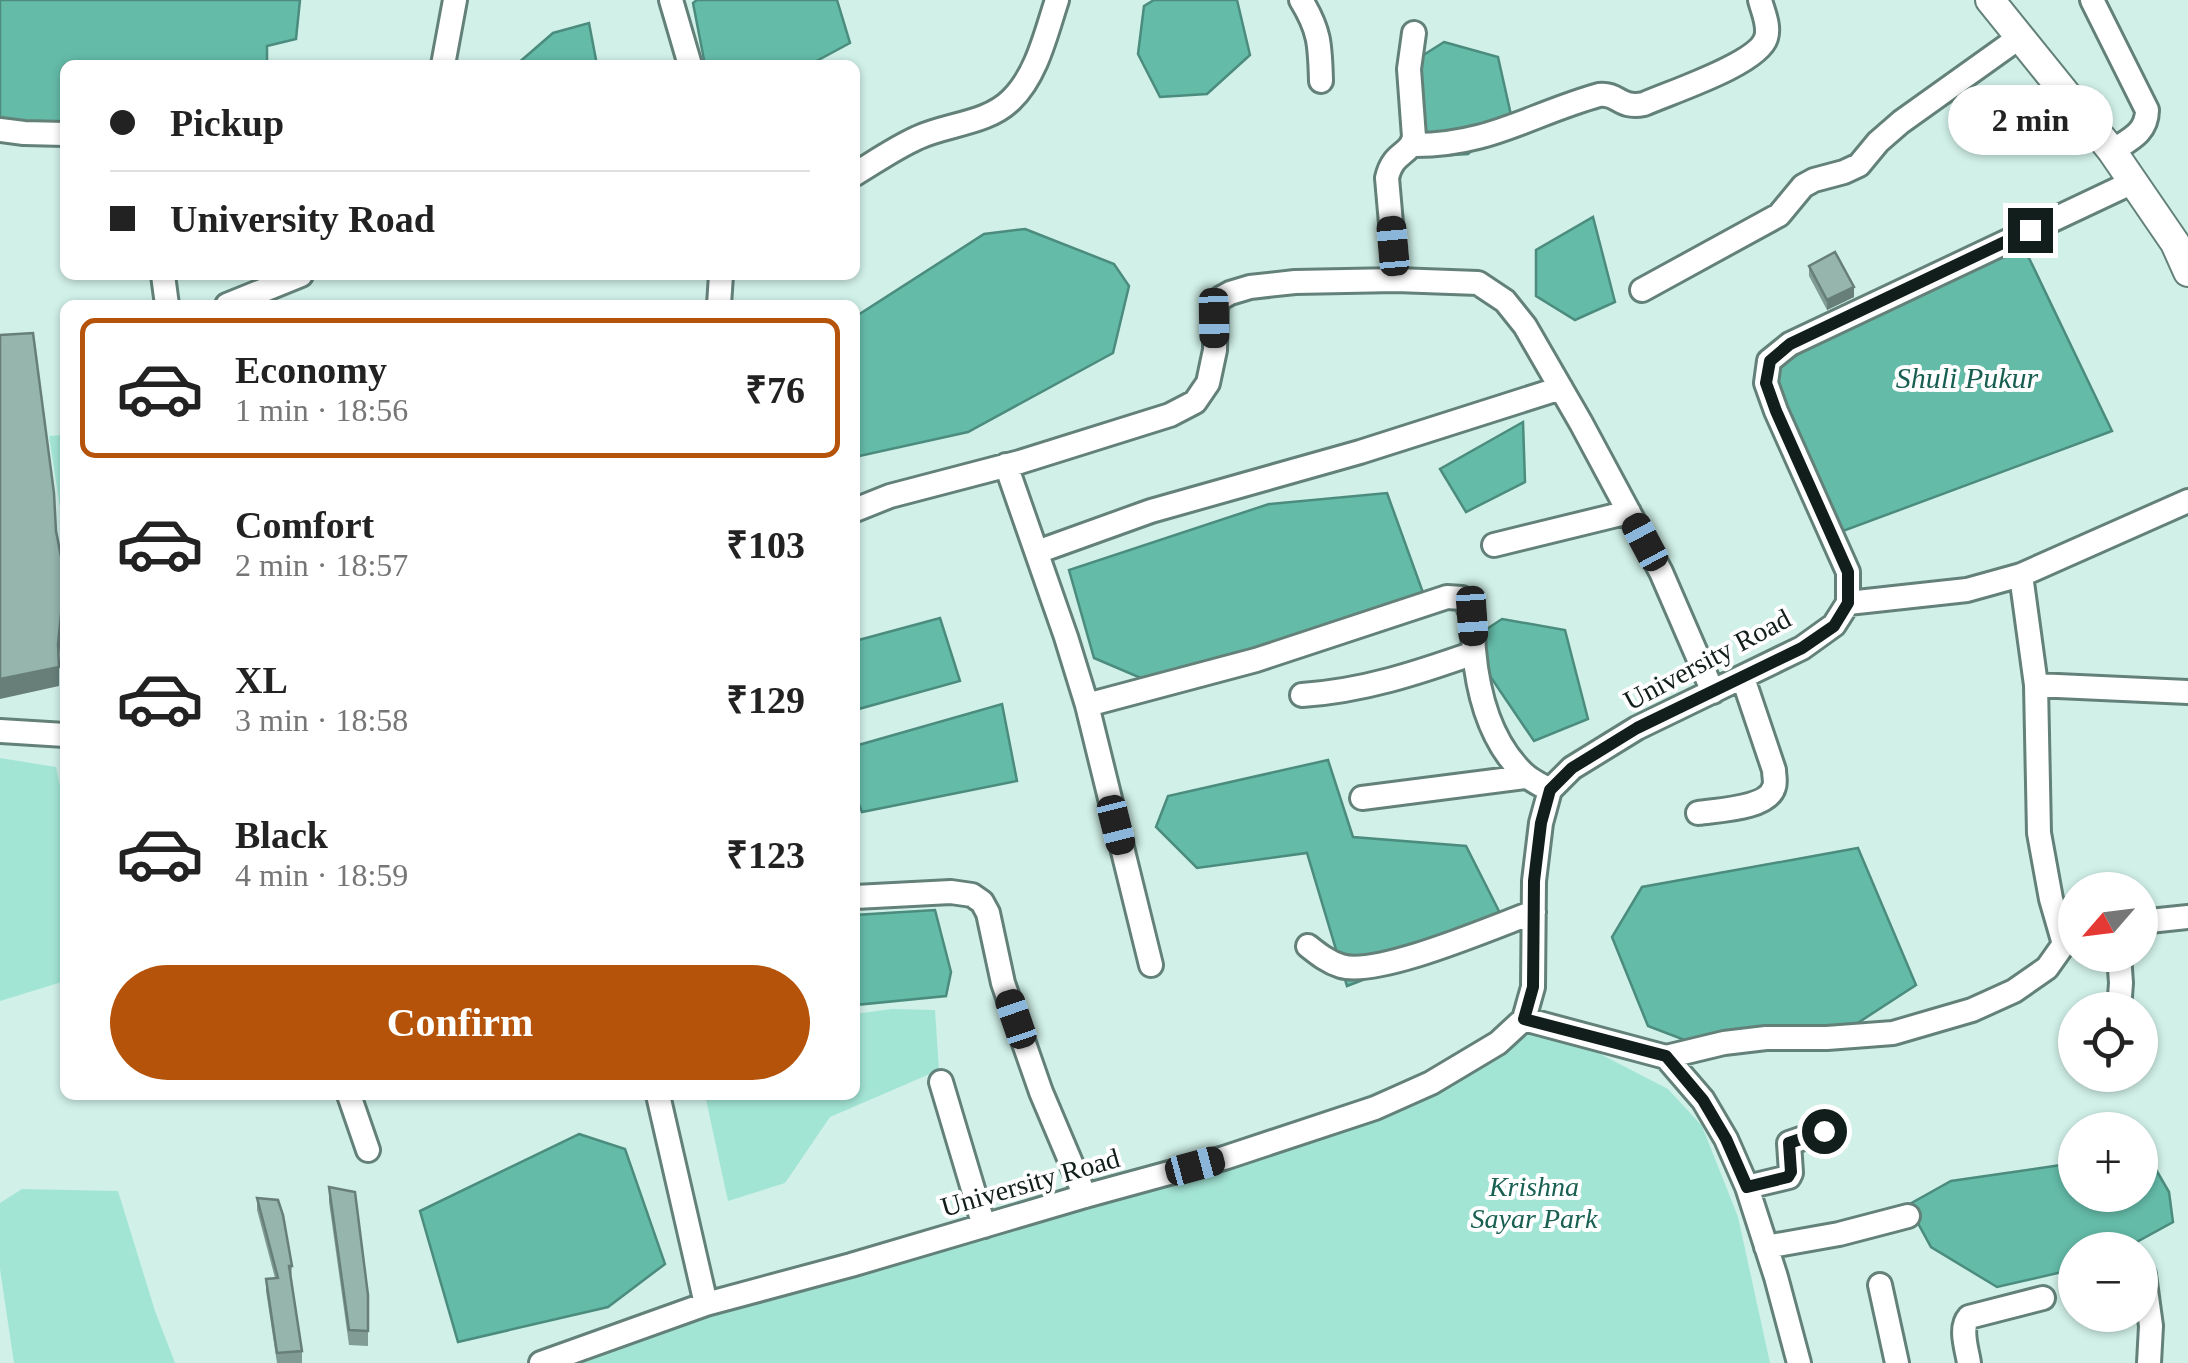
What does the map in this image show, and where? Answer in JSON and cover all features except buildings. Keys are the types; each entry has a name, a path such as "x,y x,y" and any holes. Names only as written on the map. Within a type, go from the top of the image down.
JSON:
{"main road":[{"path":"1990,0 2112,151 2175,243 2188,272"}],"street":[{"path":"444,60 456,0"},
{"path":"670,0 688,60"},
{"path":"860,171 918,138 987,115 1010,102 1026,81 1057,0"},
{"path":"1301,0 1320,40 1320,81"},
{"path":"1396,280 1388,178 1396,157 1412,145 1448,144 1488,136 1599,95 1607,94 1623,104 1644,104 1740,64 1765,43 1768,30 1760,0"},
{"path":"2092,0 2147,110 2147,122 2140,132 2112,151"},
{"path":"1412,145 1409,69 1414,33"},
{"path":"1642,290 1779,215 1803,186 1859,165 1902,122 2020,36"},
{"path":"0,130 60,134"},
{"path":"2133,182 1790,344 1770,361 1766,383 1848,572 1848,603 1967,590 2021,575 2188,501"},
{"path":"860,508 1170,415 1195,402 1208,383 1215,350 1216,305 1230,293 1295,282 1478,283 1505,300 1561,388 1661,572 1713,692"},
{"path":"239,292 280,294"},
{"path":"1037,552 1150,512 1360,452 1561,388"},
{"path":"1006,466 1087,705 1151,965"},
{"path":"1494,546 1629,512"},
{"path":"2021,575 2036,685 2039,834 2050,899 2058,916"},
{"path":"1087,705 1256,660 1447,597 1462,598 1470,606 1482,700 1496,737 1526,777 1550,790 1541,823 1534,881 1533,987 1524,1019 1666,1056 1766,1038 1892,1034 1972,1010 2014,991 2047,968 2058,954"},
{"name":"University Road","path":"1550,790 1572,768 1637,728 1802,648 1834,626 1848,603"},
{"path":"1302,695 1372,686 1474,652"},
{"path":"1698,813 1756,803 1770,795 1776,784 1743,678"},
{"path":"2036,685 2188,692"},
{"path":"0,730 60,735"},
{"path":"1362,798 1526,777"},
{"path":"860,897 951,892 972,895 982,902 988,913 1003,983 1028,1055 1085,1196"},
{"path":"1308,946 1342,967 1369,968 1534,912"},
{"path":"2158,920 2188,917"},
{"name":"University Road","path":"542,1363 706,1304 1224,1158 1376,1108 1431,1083 1498,1044 1524,1019"},
{"path":"1666,1056 1703,1100 1747,1187 1798,1363"},
{"path":"940,1082 984,1226"},
{"path":"351,1100 368,1150"},
{"path":"659,1100 706,1304"},
{"path":"1747,1187 1788,1177 1789,1143 1824,1131"},
{"path":"1766,1247 1908,1216"},
{"path":"1880,1285 1897,1363"},
{"path":"1969,1363 1964,1321 2043,1298"},
{"path":"2149,1363 2151,1332"}],"green space":[{"path":"60,435 60,507 49,436"},
{"path":"0,758 56,767 60,787 60,983 0,1001"},
{"path":"935,1010 939,1070 830,1117 785,1183 728,1201 706,1100 860,1100 860,1013"},
{"name":"Krishna Sayar Park","path":"1542,1024 1668,1089 1702,1126 1738,1217 1770,1363 541,1363 1195,1166"},
{"path":"22,1189 118,1191 175,1363 14,1363 0,1269 0,1203"}],"water":[{"path":"0,0 300,0 296,39 267,46 267,60 60,60 60,125 0,126"},
{"path":"837,0 850,43 818,60 704,60 693,3"},
{"path":"1154,0 1237,0 1250,55 1207,94 1160,97 1138,54 1144,6"},
{"path":"589,23 596,60 522,60 553,33"},
{"path":"1444,42 1498,57 1511,115 1468,154 1422,157 1400,114 1406,66"},
{"path":"1593,217 1615,302 1575,320 1536,296 1536,250"},
{"path":"1025,229 1114,264 1129,286 1113,353 968,432 860,456 860,314 984,234"},
{"name":"Shuli Pukur","path":"2009,251 2019,251 2029,258 2112,431 1843,531 1775,396 1775,376 1792,350"},
{"path":"1523,422 1525,482 1466,512 1440,469"},
{"path":"1387,493 1426,601 1150,682 1094,658 1069,570 1269,504"},
{"path":"940,618 960,681 860,709 860,640"},
{"path":"1502,619 1565,630 1588,719 1534,741 1467,642"},
{"path":"1002,704 1017,781 862,812 860,745"},
{"path":"1328,760 1353,837 1466,846 1506,925 1347,986 1307,853 1197,868 1156,827 1168,796"},
{"path":"1858,848 1916,985 1850,1028 1708,1049 1648,1026 1612,937 1642,887"},
{"path":"935,910 951,972 946,996 860,1005 860,915"},
{"path":"579,1134 625,1149 665,1264 608,1307 458,1342 420,1211"},
{"path":"2058,1165 2058,1212 2158,1212 2158,1173 2169,1192 2173,1222 2155,1232 2058,1232 2058,1273 1997,1287 1931,1247 1908,1205 1951,1181"}],"route":[{"path":"1824,1131 1789,1143 1791,1172 1784,1180 1747,1187 1703,1100 1666,1056 1524,1019 1533,987 1534,881 1541,823 1550,790 1572,768 1637,728 1802,648 1834,626 1848,603 1848,572 1766,383 1770,361 1790,344 2030,230"}]}
